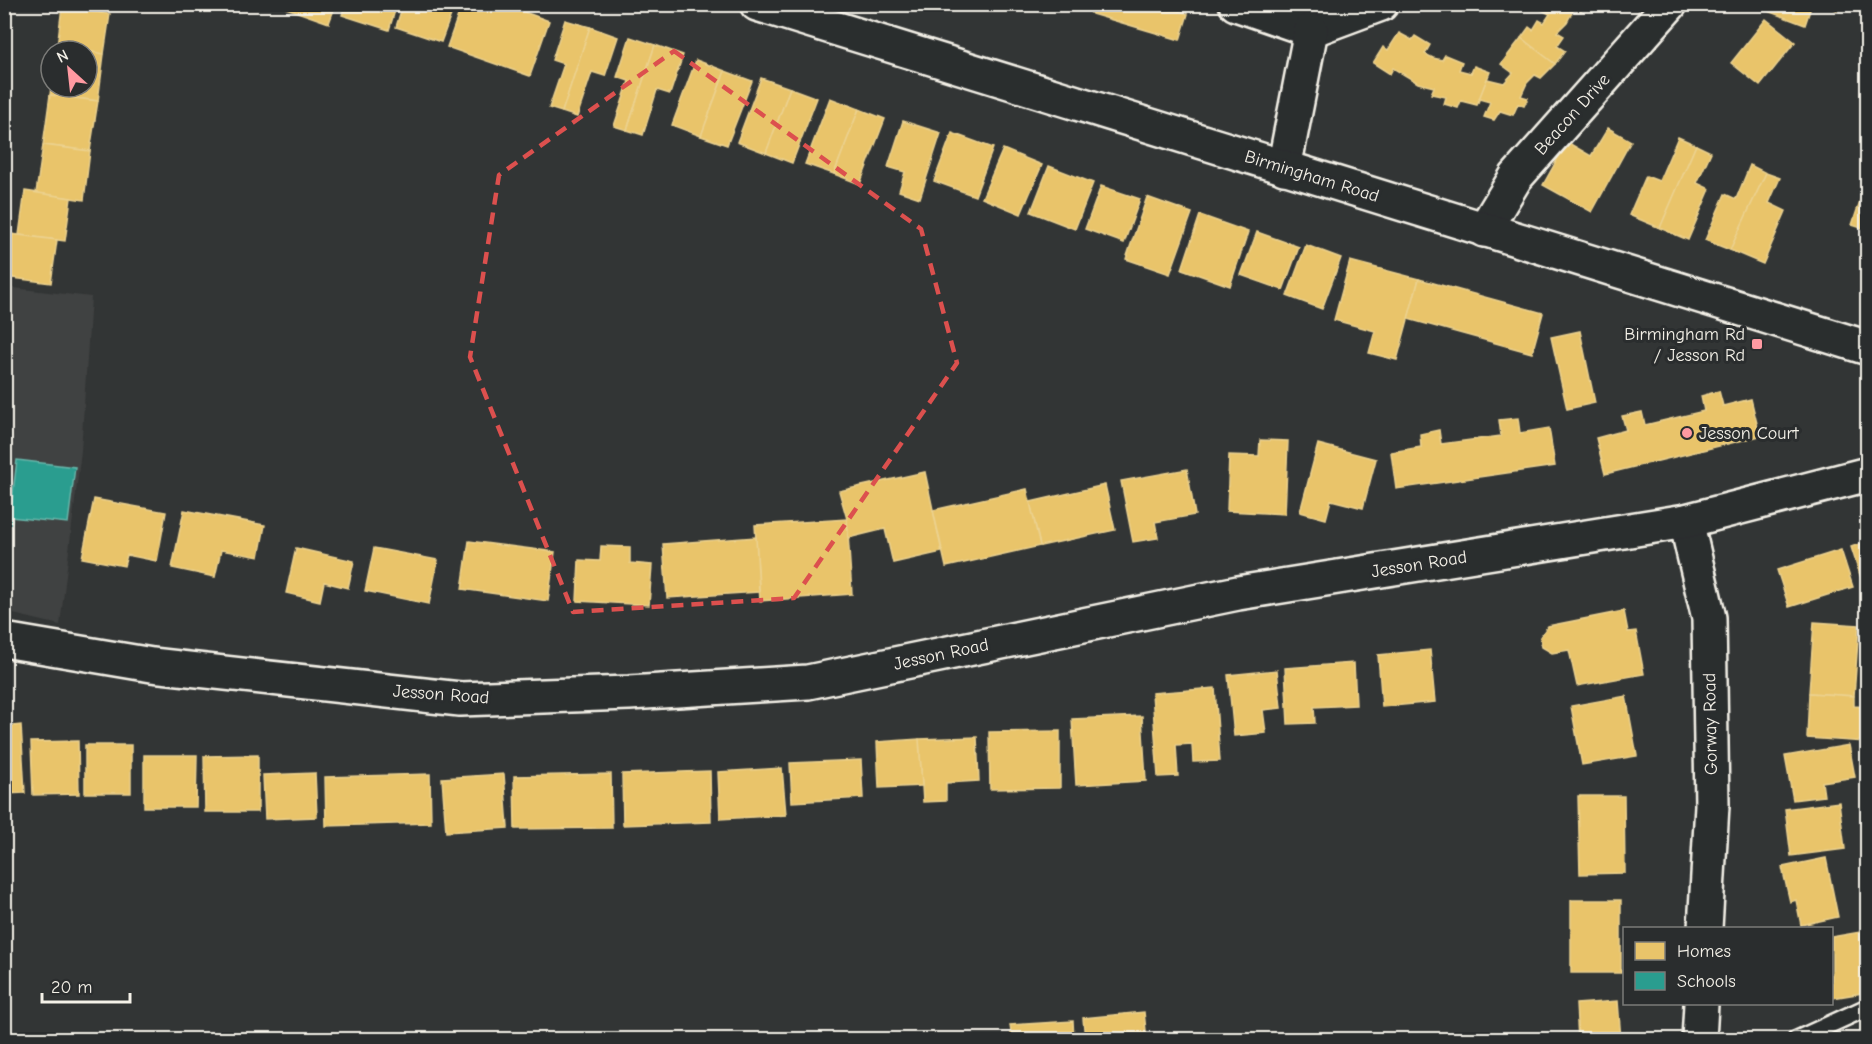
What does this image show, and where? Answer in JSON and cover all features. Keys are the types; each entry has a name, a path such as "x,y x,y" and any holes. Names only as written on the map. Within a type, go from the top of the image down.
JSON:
{"street":[{"name":"Birmingham Road","path":"757,4 1868,348"},
{"path":"1236,4 1311,30 1381,4"},
{"name":"Beacon Drive","path":"1484,230 1516,177 1670,4"},
{"path":"1284,168 1311,30"},
{"name":"Jesson Road","path":"4,640 153,665 460,699 629,693 808,682 1238,592 1686,521 1868,474"},
{"name":"Gorway Road","path":"1686,521 1709,618 1712,805 1705,927"},
{"path":"1699,1040 1701,1005"}],"lane":[{"path":"1796,1040 1868,1007"}],"highlighted area":[{"path":"674,51 921,229 957,363 794,598 573,612 470,357 499,175"}],"shaded area":[{"path":"5,287 91,297 81,451 60,625 5,612"}],"building: Homes":[{"path":"287,4 336,4 329,23 286,8"},
{"path":"345,4 397,4 389,30 342,15"},
{"path":"403,4 455,4 441,42 396,27"},
{"path":"462,4 503,4 549,21 530,76 447,47"},
{"path":"1084,4 1160,4 1188,14 1180,40 1092,14"},
{"path":"1539,4 1585,4 1581,11 1575,7 1567,22 1557,32 1564,36 1557,46 1565,51 1555,64 1521,38 1529,27 1533,30 1539,20 1544,23 1550,14 1537,8"},
{"path":"1767,4 1812,4 1805,25 1765,10"},
{"path":"1822,4 1839,4 1837,10"},
{"path":"62,7 110,14 104,54 99,53 99,39 58,39"},
{"path":"1766,19 1795,42 1760,86 1731,63"},
{"path":"565,20 590,27 562,112 549,108 564,64 552,60"},
{"path":"590,27 618,37 605,76 592,72 577,117 562,112"},
{"path":"1399,33 1412,40 1415,36 1430,45 1425,54 1433,58 1442,60 1445,55 1462,62 1459,70 1471,73 1474,66 1490,72 1477,105 1461,101 1458,108 1444,104 1446,97 1431,94 1434,87 1418,83 1393,68 1390,74 1373,63 1383,47 1388,50"},
{"path":"630,37 655,45 627,130 614,126 629,81 617,77"},
{"path":"1521,38 1555,64 1541,78 1535,75 1527,83 1521,96 1528,98 1524,106 1518,104 1513,115 1500,111 1494,120 1484,117 1490,102 1479,99 1487,79 1504,83 1513,73 1501,64"},
{"path":"655,45 683,55 670,94 657,90 643,135 627,130"},
{"path":"99,53 104,54 99,93"},
{"path":"696,60 725,71 701,136 672,125"},
{"path":"725,71 752,81 727,145 701,136"},
{"path":"761,78 790,88 766,153 737,142"},
{"path":"790,88 817,98 792,163 766,153"},
{"path":"830,98 859,109 834,174 805,164"},
{"path":"49,99 98,101 90,151 43,145"},
{"path":"859,109 885,119 860,184 834,174"},
{"path":"903,121 941,133 920,198 899,191 905,172 888,167"},
{"path":"1608,128 1631,141 1592,212 1543,185 1567,142 1591,156"},
{"path":"952,133 993,148 975,196 934,181"},
{"path":"1678,137 1696,145 1660,228 1629,215 1646,176 1659,181"},
{"path":"43,145 90,151 84,200 36,193"},
{"path":"1696,145 1711,152 1697,183 1710,189 1688,240 1660,228"},
{"path":"1003,149 1042,165 1021,214 982,198"},
{"path":"1750,165 1766,173 1730,250 1705,240 1725,194 1736,199"},
{"path":"1049,166 1093,183 1075,229 1031,212"},
{"path":"1766,173 1780,178 1769,203 1786,211 1763,264 1730,250"},
{"path":"1101,186 1140,199 1124,243 1085,229"},
{"path":"1865,186 1868,187 1868,230 1852,225"},
{"path":"25,191 71,198 65,241 19,235"},
{"path":"1147,197 1192,213 1170,274 1126,259"},
{"path":"1200,215 1248,232 1230,286 1182,269"},
{"path":"1257,232 1299,247 1283,290 1241,275"},
{"path":"11,234 57,240 51,283 5,277"},
{"path":"1306,245 1341,258 1322,309 1287,296"},
{"path":"1350,261 1419,279 1397,360 1369,353 1375,331 1334,320"},
{"path":"1419,279 1543,313 1532,353 1408,319"},
{"path":"1580,331 1595,403 1567,409 1551,337"},
{"name":"Jesson Court","path":"1719,391 1723,406 1751,399 1760,436 1605,474 1596,438 1626,430 1622,416 1642,412 1645,425 1704,411 1701,396"},
{"path":"1518,418 1520,433 1549,428 1555,466 1396,489 1391,452 1421,447 1420,434 1439,430 1441,444 1501,436 1499,420"},
{"path":"1260,440 1288,441 1285,514 1227,511 1229,455 1259,456"},
{"path":"1318,444 1376,459 1363,508 1331,500 1326,519 1300,512"},
{"path":"1187,469 1195,515 1155,522 1158,538 1133,542 1121,481"},
{"path":"925,472 942,552 893,563 885,529 848,538 847,519 839,491"},
{"path":"1105,485 1115,530 1040,546 1030,502"},
{"path":"1027,489 1040,546 946,567 933,510"},
{"path":"94,499 166,512 157,561 127,555 124,566 82,558"},
{"path":"184,510 265,525 259,557 221,550 215,577 172,568"},
{"path":"847,519 852,594 760,601 755,525"},
{"path":"756,537 759,592 667,598 663,544"},
{"path":"469,541 555,552 548,601 462,589"},
{"path":"1868,541 1868,579 1862,581 1851,547"},
{"path":"601,546 630,547 630,563 652,565 649,605 577,601 579,560 600,561"},
{"path":"296,548 354,561 348,588 324,582 320,601 286,593"},
{"path":"374,548 438,560 429,604 365,591"},
{"path":"1841,550 1853,587 1789,607 1777,570"},
{"path":"1624,611 1628,632 1636,631 1644,674 1577,686 1569,650 1552,653 1542,647 1540,637 1548,626"},
{"path":"1814,622 1859,625 1854,696 1809,693"},
{"path":"1430,650 1435,702 1382,707 1378,655"},
{"path":"1354,663 1356,705 1314,707 1315,723 1288,724 1285,668"},
{"path":"1277,670 1281,708 1263,710 1266,733 1234,736 1228,675"},
{"path":"1215,688 1220,761 1193,762 1192,744 1176,745 1178,776 1158,777 1152,693"},
{"path":"1809,693 1854,696 1854,706 1868,707 1866,742 1807,738"},
{"path":"1626,696 1637,756 1582,765 1571,706"},
{"path":"1142,716 1146,781 1076,785 1072,719"},
{"path":"21,725 25,793 4,794 4,727"},
{"path":"1060,731 1060,788 990,789 989,732"},
{"path":"977,737 979,781 946,783 946,801 923,802 919,739"},
{"path":"919,739 922,786 879,788 877,742"},
{"path":"78,741 79,794 33,795 31,742"},
{"path":"85,745 131,745 131,793 85,793"},
{"path":"1849,745 1855,777 1822,782 1824,796 1793,800 1785,756"},
{"path":"144,755 197,755 196,807 144,807"},
{"path":"258,755 258,812 205,812 204,756"},
{"path":"861,760 863,798 792,802 790,763"},
{"path":"782,768 786,815 720,819 718,772"},
{"path":"710,771 711,822 623,825 622,774"},
{"path":"315,773 317,817 265,819 263,775"},
{"path":"430,774 431,823 326,826 325,777"},
{"path":"504,774 508,828 446,832 442,778"},
{"path":"611,774 612,828 515,829 514,776"},
{"path":"1578,796 1624,796 1625,873 1580,874"},
{"path":"1839,802 1845,849 1791,856 1785,809"},
{"path":"1826,858 1838,917 1801,925 1796,900 1790,902 1782,867"},
{"path":"1571,900 1621,900 1621,973 1571,973"},
{"path":"1860,932 1868,975 1868,992 1833,998 1833,937"},
{"path":"1618,1001 1621,1040 1578,1040 1576,1004"},
{"path":"1144,1012 1147,1040 1085,1040 1083,1018"},
{"path":"1073,1021 1074,1040 1012,1040 1010,1025"}],"building: Schools":[{"path":"17,460 75,467 68,523 10,517"},
{"path":"4,517 12,520 4,545"}],"place":[{"name":"Birmingham Rd / Jesson Rd","path":"1757,344"},
{"name":"Jesson Court","path":"1687,433"}]}
